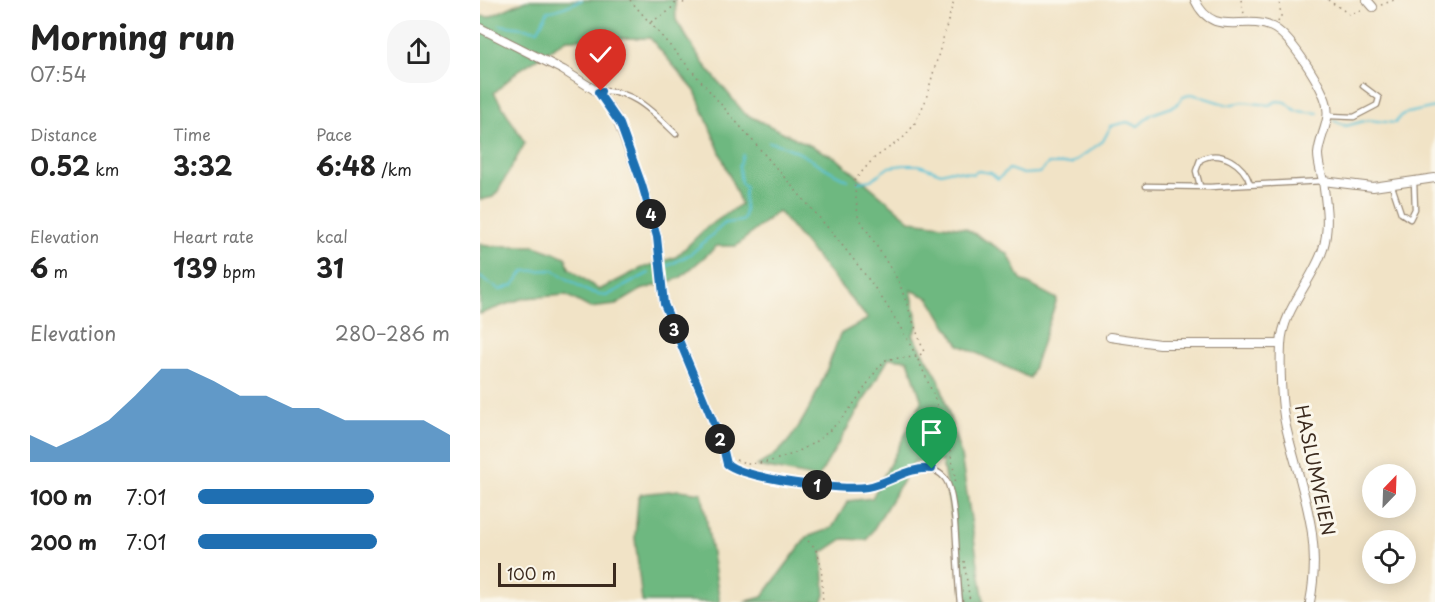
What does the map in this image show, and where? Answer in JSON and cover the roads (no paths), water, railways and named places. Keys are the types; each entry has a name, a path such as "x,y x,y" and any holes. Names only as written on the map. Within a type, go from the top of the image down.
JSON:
{"street":[{"path":"1195,0 1202,12 1215,21 1274,28 1286,39 1319,86 1329,116"},
{"path":"480,28 598,92 620,124 642,185 657,237 664,304 727,460"},
{"name":"HASLUMVEIEN","path":"1310,602 1315,568 1312,521 1286,425 1281,344 1290,316 1323,249 1328,223 1318,156 1329,116"},
{"path":"1323,181 1359,187 1392,186 1435,178"},
{"path":"1110,337 1160,344 1281,344"}],"lane":[{"path":"1329,116 1354,117 1377,105 1379,98 1363,86"},
{"path":"598,92 614,91 628,96 655,112 676,134"},
{"path":"1200,186 1197,166 1200,160 1208,156 1224,157 1240,166 1246,172 1250,184"},
{"path":"1146,186 1323,181"},
{"path":"1392,186 1401,213 1410,219 1415,209 1414,182"},
{"path":"727,460 747,472 846,489 882,483 916,469 932,469 940,473 950,492 960,602"}],"waterway":[{"path":"500,25 538,30 548,11 582,0"},
{"path":"858,182 871,180 889,167 904,165 919,165 941,173 952,170 973,174 978,171 991,173 998,179 1009,169 1023,174 1039,173 1048,164 1071,164 1103,141 1111,126 1127,122 1138,126 1152,114 1175,106 1183,97 1192,94 1228,105 1244,102 1269,105 1277,101 1286,102 1296,111 1318,113"},
{"path":"1333,120 1346,126 1368,120 1395,123 1403,114 1435,107"},
{"path":"769,142 800,153 848,180"},
{"path":"668,266 692,253 725,223 742,221 745,212 746,188 741,183 739,166 743,155"},
{"path":"480,277 500,290 513,285 524,271 553,270 587,291 606,296 649,273"}]}
